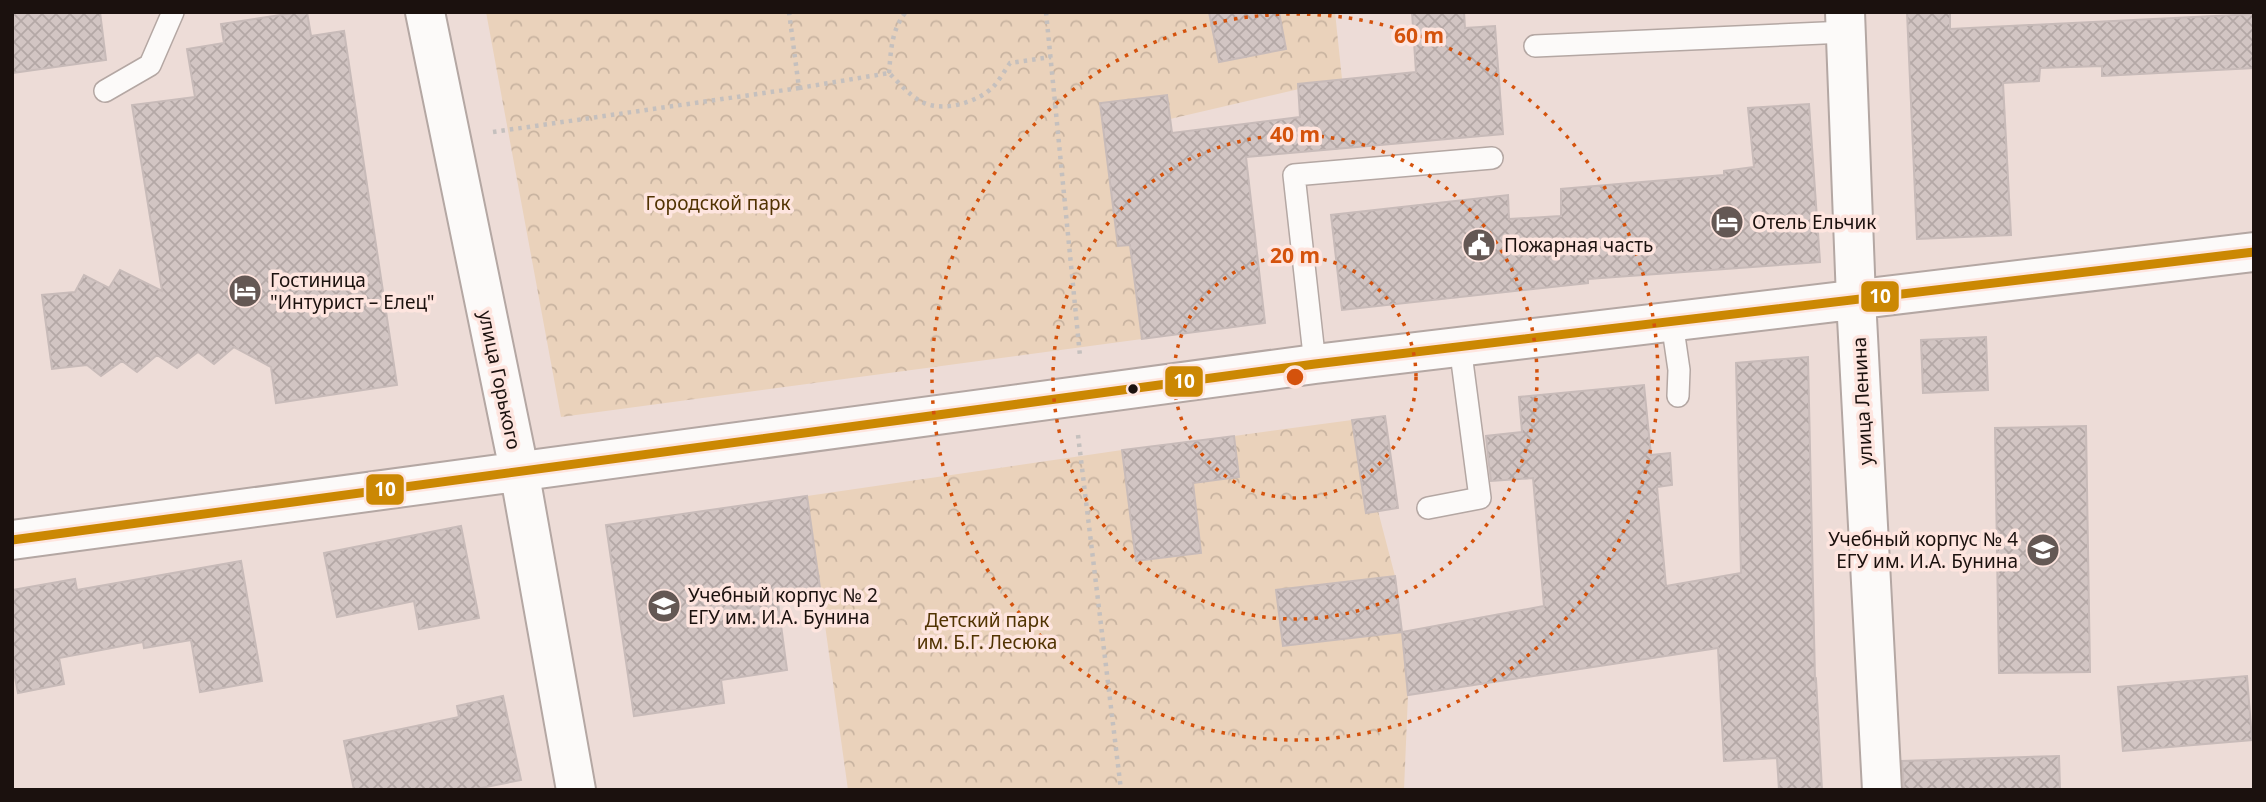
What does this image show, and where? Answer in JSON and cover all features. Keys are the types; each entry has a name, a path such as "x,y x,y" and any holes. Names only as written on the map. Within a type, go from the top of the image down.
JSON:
{"street":[{"name":"улица Горького","path":"425,12 519,470 576,790"},
{"name":"улица Ленина","path":"1845,22 1856,299 1882,790"},
{"path":"12,540 1315,364 2254,252"}],"lane":[{"path":"105,91 150,65 173,12"},
{"path":"1535,46 1845,22"},
{"path":"1315,364 1294,175 1492,158"},
{"path":"1672,322 1679,370 1678,396"},
{"path":"1428,508 1480,498 1460,346"}],"path":[{"path":"789,12 799,88"},
{"path":"889,73 892,37 906,12"},
{"path":"1046,12 1081,364"},
{"path":"889,73 924,103 945,106 971,102 993,87 1010,63 1051,57"},
{"path":"493,132 889,73"},
{"path":"1076,423 1121,790"}],"green space":[{"name":"Городской парк","path":"486,12 1335,12 1342,79 1170,119 1142,339 561,417"},
{"name":"Детский парк им. Б.Г. Лесюка","path":"1352,420 1366,512 1378,511 1395,576 1277,590 1283,646 1402,632 1408,695 1404,790 848,790 807,496 1122,450 1136,561 1201,553 1191,466 1208,464 1211,481 1239,477 1234,436"}],"building":[{"path":"12,12 100,12 106,60 12,73"},
{"path":"307,12 311,36 344,31 397,385 276,403 271,367 234,347 214,364 198,352 177,368 157,355 137,372 122,361 101,376 87,365 52,369 42,295 75,292 84,275 109,288 120,270 162,291 132,105 195,97 187,49 224,43 221,24"},
{"path":"1209,12 1279,12 1286,49 1219,62"},
{"path":"1412,12 1464,12 1465,28 1495,26 1503,134 1246,157 1265,323 1142,339 1130,245 1118,246 1100,103 1167,95 1172,133 1300,117 1298,84 1416,72"},
{"path":"1907,12 1950,12 1950,29 2254,14 2254,68 2102,76 2102,66 2040,68 2039,81 2003,83 2011,235 1917,239"},
{"path":"1809,104 1820,262 1588,279 1588,283 1342,310 1331,215 1508,195 1509,219 1561,216 1561,189 1724,175 1724,171 1754,167 1748,108"},
{"path":"1986,337 1988,390 1923,393 1921,340"},
{"path":"1808,357 1815,680 1822,790 1779,790 1777,758 1724,761 1718,648 1408,695 1402,632 1544,606 1533,478 1491,481 1488,457 1486,436 1522,432 1519,397 1644,385 1651,455 1670,453 1672,485 1657,487 1666,586 1741,573 1736,363"},
{"path":"1385,416 1398,508 1366,513 1352,420"},
{"name":"Учебный корпус № 4 ЕГУ им. И.А. Бунина","path":"2086,426 2090,672 1999,673 1995,428"},
{"path":"1234,436 1239,477 1193,483 1201,553 1136,561 1122,450"},
{"name":"Учебный корпус № 2 ЕГУ им. И.А. Бунина","path":"807,496 821,595 778,603 787,670 721,680 724,703 634,716 606,525"},
{"path":"461,526 479,618 419,629 414,601 337,617 324,553"},
{"path":"241,561 262,681 200,692 191,640 144,648 143,642 59,658 64,684 18,693 12,662 12,590 75,579 77,590"},
{"path":"1395,576 1402,632 1283,646 1276,590"},
{"path":"2247,676 2252,740 2123,751 2118,687"},
{"path":"503,696 521,780 471,790 354,790 344,741 459,717 457,706"},
{"path":"2059,756 2060,790 1904,790 1902,761"}],"transit line":[{"name":"10","path":"12,540 1315,364 2254,252"}],"place":[{"name":"Отель Ельчик","path":"1727,222"},
{"name":"Пожарная часть","path":"1479,245"},
{"name":"Гостиница \"Интурист – Елец\"","path":"245,291"},
{"name":"Учебный корпус № 4 ЕГУ им. И.А. Бунина","path":"2043,550"},
{"name":"Учебный корпус № 2 ЕГУ им. И.А. Бунина","path":"664,606"}]}
